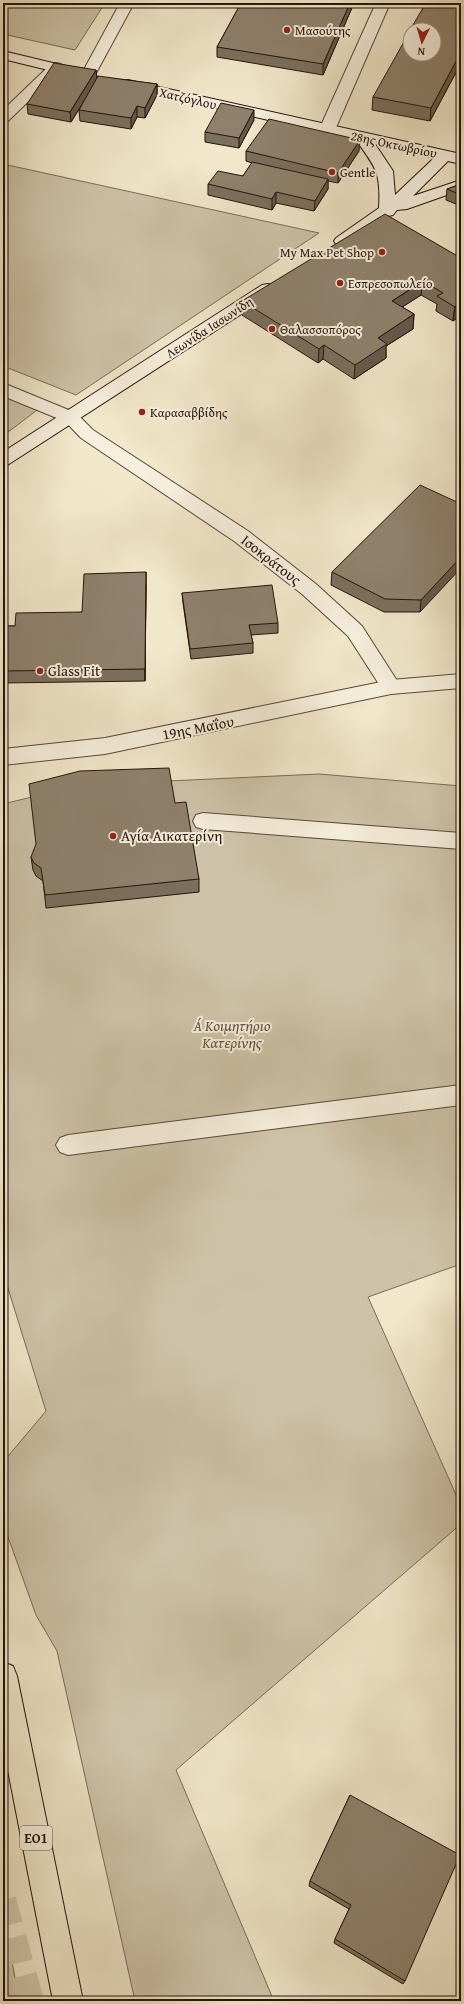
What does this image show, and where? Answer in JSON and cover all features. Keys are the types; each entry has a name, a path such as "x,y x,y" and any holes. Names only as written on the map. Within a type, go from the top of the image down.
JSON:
{"main road":[{"path":"88,75 127,3"},
{"path":"327,130 383,3"},
{"name":"Χατζόγλου","path":"3,55 327,130"},
{"path":"3,118 56,67"},
{"name":"28ης Οκτωβρίου","path":"327,130 461,159"},
{"path":"362,138 385,167 388,186 387,212"},
{"path":"328,250 387,212 426,178 445,155"},
{"path":"387,212 461,185"},
{"name":"Λεωνίδα Ιασωνίδη","path":"3,460 281,280"},
{"path":"3,389 70,417"},
{"name":"Ισοκράτους","path":"70,417 87,434 241,536 309,589 355,631 391,687"},
{"path":"391,687 461,681"},
{"name":"19ης Μαΐου","path":"3,757 105,746 242,719 391,687"},
{"path":"203,821 461,841"},
{"path":"68,1145 461,1095"},
{"name":"ΕΟ1","path":"3,1676 68,2001"}],"green space":[{"path":"3,3 105,3 75,50 3,34"},
{"path":"3,164 319,233 76,395 3,366"},
{"path":"3,395 37,410 3,436"},
{"name":"Α΄ Κοιμητήριο Κατερίνης","path":"319,774 461,786 461,1264 368,1297 461,1506 461,1524 176,1770 274,2001 135,2001 57,1651 36,1615 3,1523 4,1461 46,1411 3,1272 3,804 82,785"},
{"path":"3,1912 19,2000 19,2001 3,2001"}],"building":[{"name":"Μασούτης","path":"241,3 350,3 323,64 217,47"},
{"path":"426,3 461,3 461,52 431,108 373,97 402,45 402,62 442,62 442,22 415,22"},
{"path":"54,63 96,70 70,112 27,104"},
{"path":"98,76 157,84 145,108 137,106 131,118 79,110"},
{"path":"221,103 254,110 239,138 205,132"},
{"path":"269,119 360,140 338,173 246,151"},
{"path":"252,162 328,179 315,201 276,192 272,199 208,184 218,171 243,176"},
{"path":"461,184 461,195 447,189"},
{"path":"385,214 461,258 461,303 455,307 437,296 443,293 423,281 392,301 414,314 378,338 387,344 355,365 324,345 319,349 242,301"},
{"path":"420,485 459,503 461,502 461,557 421,600 385,599 332,572"},
{"path":"146,572 145,669 3,671 3,626 15,626 16,613 82,612 84,574"},
{"path":"272,585 278,623 249,625 253,643 190,649 182,593"},
{"name":"Αγία Αικατερίνη","path":"169,768 175,803 186,802 199,879 45,895 41,868 34,863 31,857 36,844 29,784 80,771"},
{"path":"350,1795 460,1855 405,1981 335,1939 351,1905 310,1881"}],"tunnel":[{"path":"3,1900 31,2001"}],"place":[{"name":"Μασούτης","path":"287,30"},
{"name":"Gentle","path":"332,172"},
{"name":"My Max Pet Shop","path":"382,252"},
{"name":"Εσπρεσοπωλείο","path":"340,283"},
{"name":"Θαλασσοπόρος","path":"272,329"},
{"name":"Καρασαββίδης","path":"142,412"},
{"name":"Glass Fit","path":"40,671"},
{"name":"Αγία Αικατερίνη","path":"113,836"}]}
